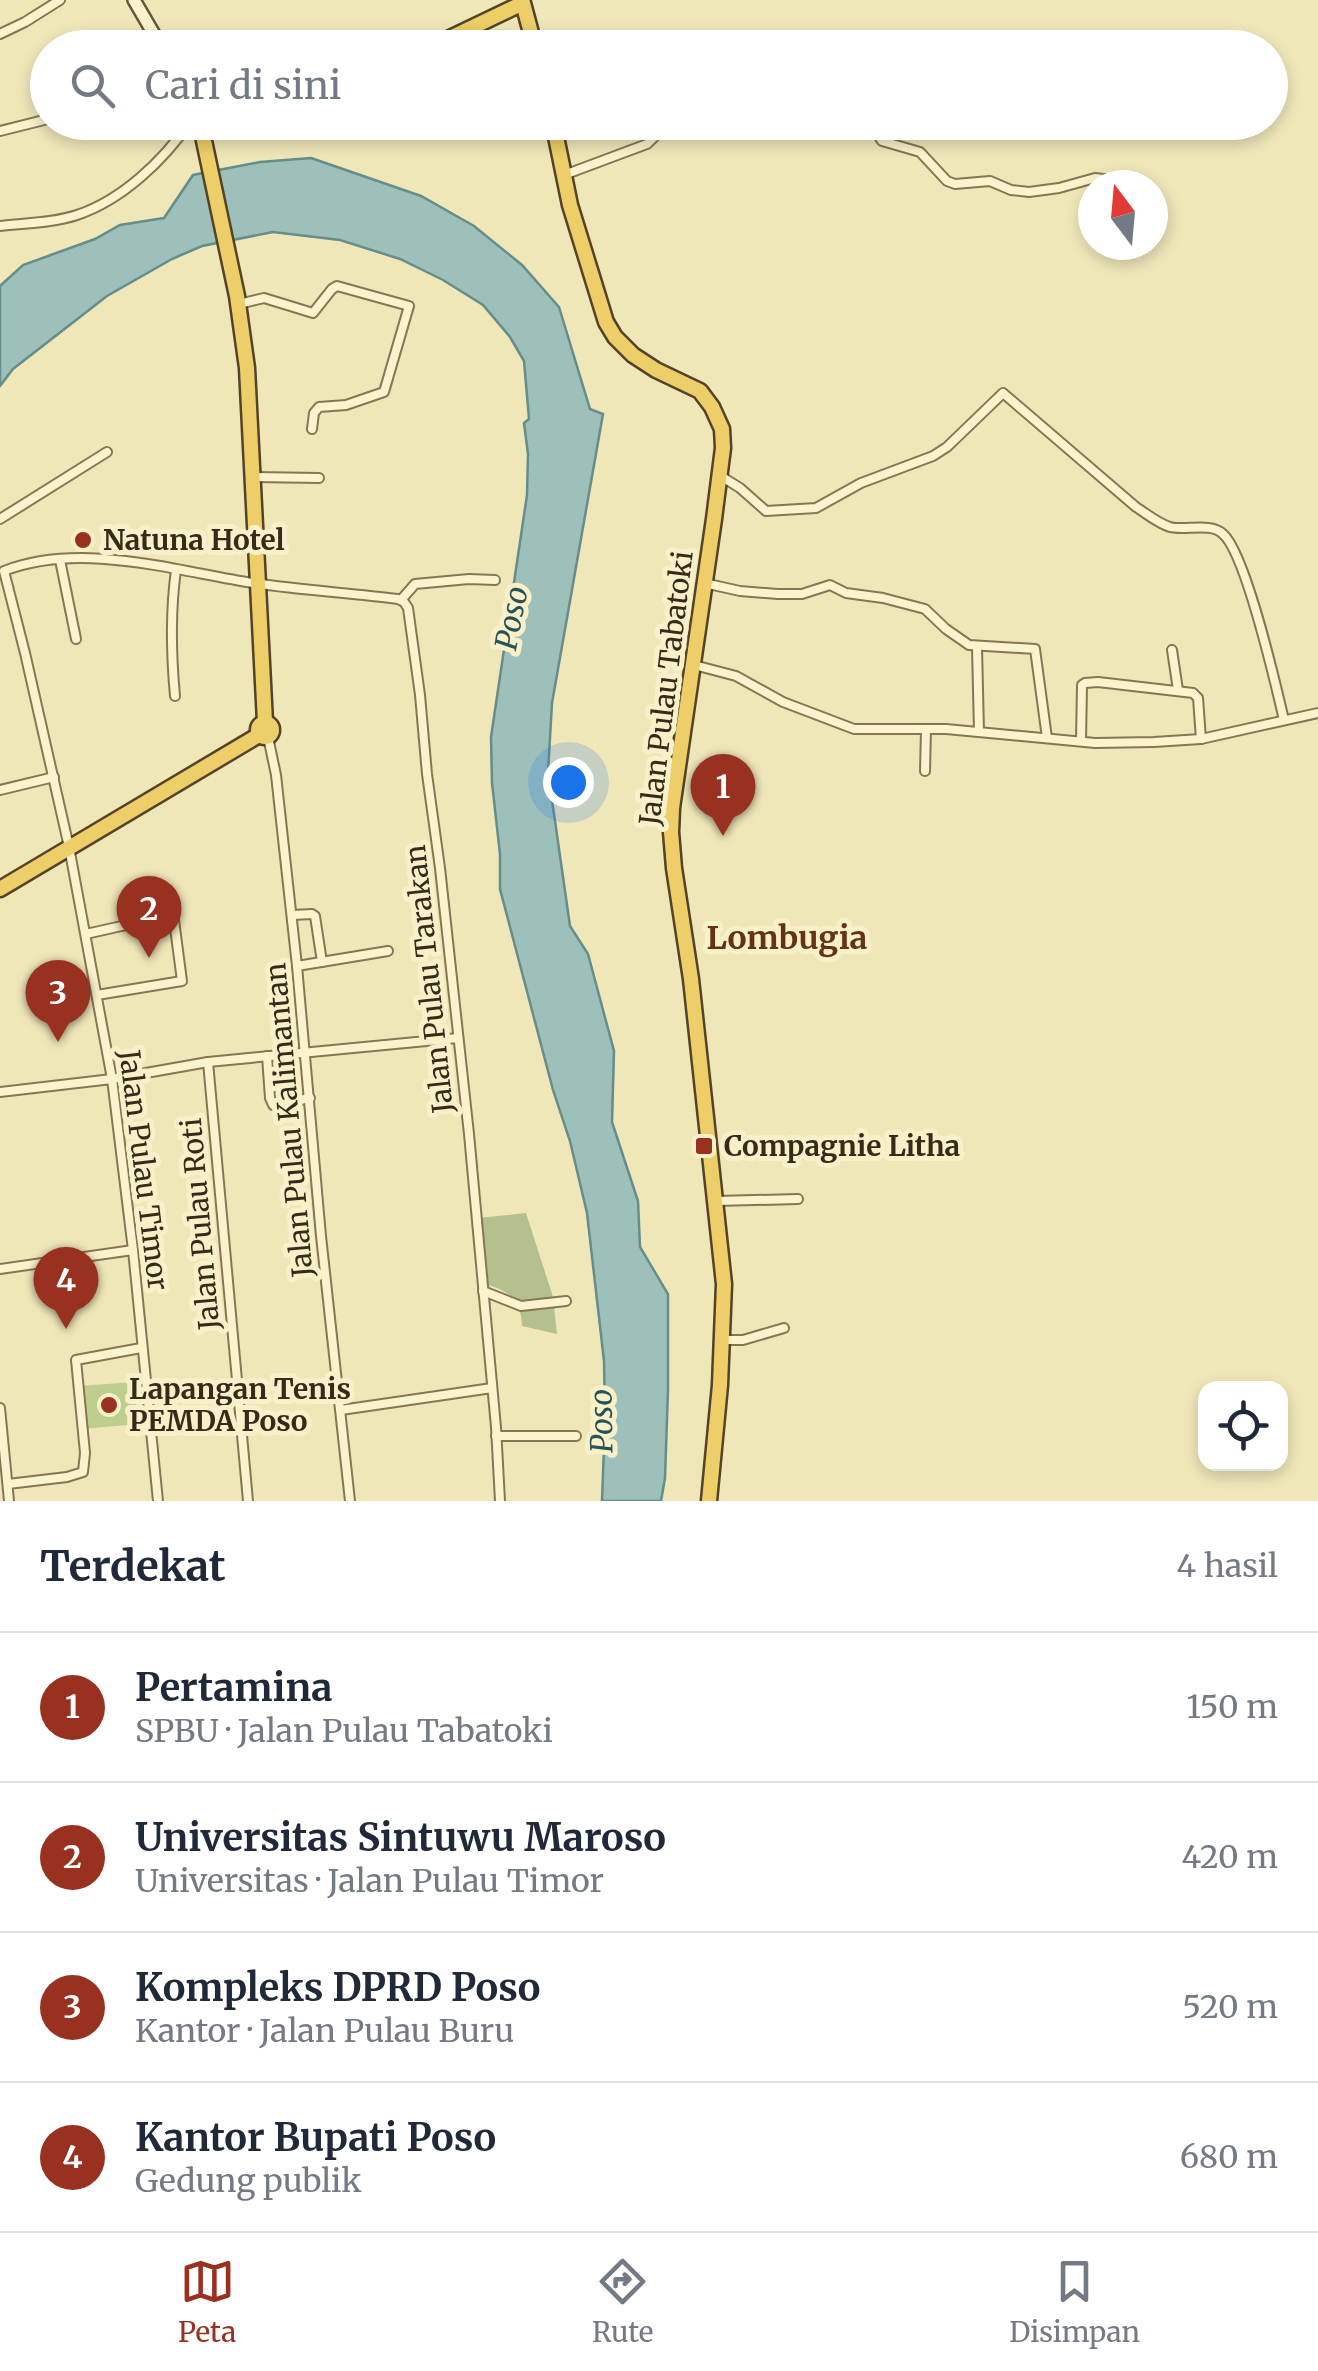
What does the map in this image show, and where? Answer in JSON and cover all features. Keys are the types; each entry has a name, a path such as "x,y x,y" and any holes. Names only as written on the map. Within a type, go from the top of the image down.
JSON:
{"highway":[{"path":"466,30 524,1 531,30"},
{"path":"0,889 264,731 247,368 204,140"},
{"name":"Jalan Pulau Tabatoki","path":"557,140 574,221 606,322 633,354 700,391 712,406 722,436 671,832 724,1284 709,1501"}],"main road":[{"path":"134,0 152,30"}],"street":[{"path":"0,34 60,0"},
{"path":"0,131 30,124"},
{"path":"0,226 67,218 101,204 182,140"},
{"path":"564,175 651,140"},
{"path":"881,140 920,152 947,181 955,184 990,181 1029,192 1078,183"},
{"path":"237,300 264,298 313,313 339,286 410,306 384,392 346,405 318,408 312,429"},
{"path":"719,475 766,511 816,508 861,484 934,456 1004,393 1155,520 1174,528 1209,528 1223,534 1237,558 1254,605 1284,720"},
{"path":"0,519 106,452"},
{"path":"254,476 319,478"},
{"path":"2,569 100,558 257,584 402,600 416,584 469,578 495,580"},
{"path":"60,560 76,639"},
{"name":"Jalan Pulau Timor","path":"2,569 9,584 54,777 112,1078 158,1501"},
{"path":"176,570 170,608 176,696"},
{"path":"704,583 778,594 802,594 829,585 927,610 962,641 977,647 1036,650 1047,738"},
{"name":"Jalan Pulau Tarakan","path":"402,600 410,614 440,868 484,1291 500,1501"},
{"path":"977,647 979,732"},
{"path":"1172,650 1178,690"},
{"path":"694,665 736,676 784,702 846,727 1154,742 1200,739 1318,713"},
{"path":"1081,741 1083,683 1106,682 1192,692 1197,696 1200,739"},
{"path":"926,729 926,772"},
{"name":"Jalan Pulau Kalimantan","path":"264,731 276,775 292,915 350,1501"},
{"path":"0,790 54,777"},
{"path":"292,915 316,916 322,962"},
{"path":"86,934 166,916 174,920 182,981 97,995"},
{"path":"297,966 388,951"},
{"path":"0,1092 208,1062 458,1038"},
{"path":"267,1056 273,1105 310,1098"},
{"name":"Jalan Pulau Roti","path":"208,1062 248,1501"},
{"path":"716,1201 798,1199"},
{"path":"0,1268 133,1250"},
{"path":"484,1291 521,1306 566,1301"},
{"path":"722,1340 742,1340 784,1328"},
{"path":"8,1484 83,1472 76,1360 141,1348"},
{"path":"341,1410 492,1388"},
{"path":"0,1408 9,1501"},
{"path":"496,1436 576,1436"}],"green space":[{"path":"526,1213 553,1297 557,1334 522,1326 512,1298 485,1284 478,1218"},
{"name":"Lapangan Tenis PEMDA Poso","path":"134,1382 138,1424 83,1429 79,1386"}],"water":[{"name":"Poso","path":"311,158 421,196 474,226 522,265 559,307 590,409 603,414 552,703 548,772 570,926 588,954 614,1051 612,1122 638,1201 640,1247 668,1294 668,1390 661,1501 602,1501 604,1361 587,1213 500,889 491,737 527,495 524,423 529,419 524,361 510,337 483,305 400,259 340,240 273,232 202,246 172,259 107,296 13,369 0,386 0,286 23,265 95,239 120,225 164,218 193,175 260,162"}],"place":[{"name":"Natuna Hotel","path":"83,540"},
{"name":"Pertamina","path":"723,836"},
{"name":"Universitas Sintuwu Maroso","path":"149,958"},
{"name":"Kompleks DPRD Poso","path":"58,1042"},
{"name":"Compagnie Litha","path":"704,1146"},
{"name":"Kantor Bupati Poso","path":"66,1329"},
{"name":"Lapangan Tenis PEMDA Poso","path":"109,1405"}],"district":[{"name":"Lombugia","path":"787,938"}]}
